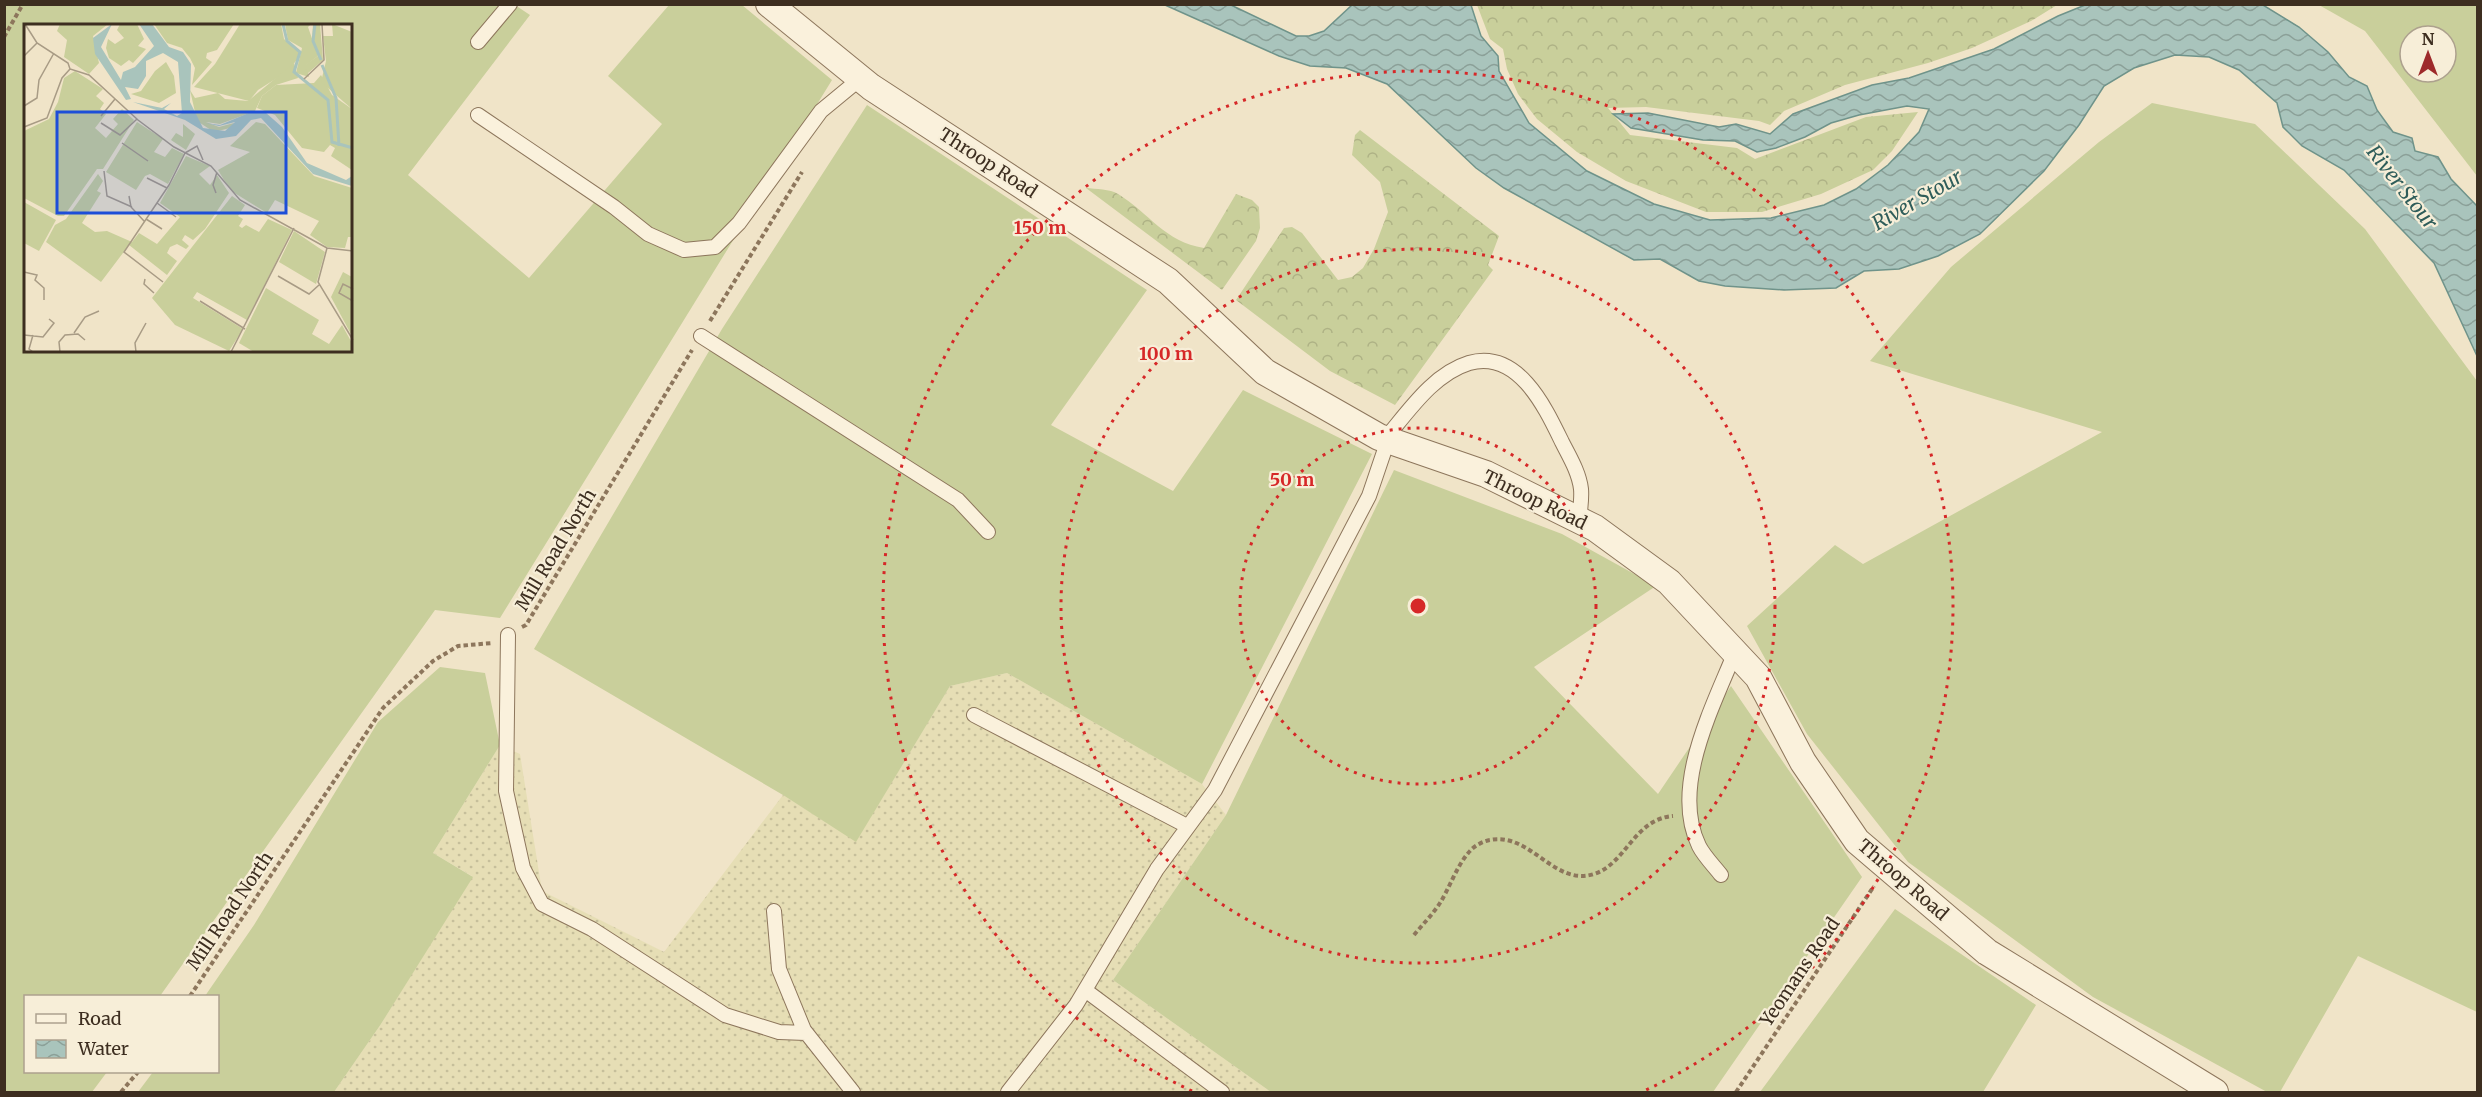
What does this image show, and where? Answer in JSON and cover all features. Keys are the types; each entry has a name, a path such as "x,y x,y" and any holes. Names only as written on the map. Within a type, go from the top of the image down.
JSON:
{"street":[{"name":"Throop Road","path":"769,4 861,78 1168,281 1265,372 1386,440 1486,474 1595,528 1669,582 1758,677 1803,762 1857,841 1987,952 2215,1092"}],"lane":[{"path":"478,42 510,4"},
{"path":"478,116 614,207 648,234 684,250 715,247 739,223 820,111 861,78"},
{"path":"701,336 958,500 988,532"},
{"path":"1008,1092 1076,1005 1157,869 1215,790 1369,496 1386,440 1418,399 1442,378 1467,364 1480,361 1492,362 1512,370 1538,396 1552,420 1579,480 1581,488 1579,521"},
{"path":"508,635 506,791 524,868 542,904 592,929 725,1015 779,1032 806,1033"},
{"path":"1721,875 1699,846 1689,816 1689,790 1708,714 1735,652"},
{"path":"974,715 1187,826"},
{"path":"774,911 779,969 806,1033 853,1092"},
{"path":"1085,990 1222,1092"}],"path":[{"path":"4,37 23,4"},
{"name":"Mill Road North","path":"191,995 383,708 433,661 458,646 496,642 526,625 803,170"},
{"path":"1414,935 1439,905 1470,850 1485,841 1501,838 1512,840 1568,875 1586,877 1598,873 1610,864 1655,819 1689,816"},
{"name":"Yeomans Road","path":"1736,1092 1887,867"},
{"path":"121,1092 136,1073"}],"shaded area":[{"path":"1007,673 1202,784 1226,815 1113,980 1271,1092 334,1092 381,1024 472,876 433,853 500,745 520,754 542,891 664,952 783,795 856,841 950,686"}],"green space":[{"path":"5,5 515,5 530,15 408,175 529,278 662,124 608,76 669,5 742,5 832,80 500,618 435,610 161,995 24,995 24,1073 106,1073 92,1092 5,1092"},
{"path":"1477,5 2057,5 2031,21 1972,48 1928,63 1845,85 1784,111 1770,125 1759,121 1646,107 1608,108 1630,135 1737,148 1755,159 1866,117 1918,112 1892,151 1873,170 1821,194 1762,212 1706,212 1626,181 1577,152 1537,119 1518,94 1507,69 1503,49 1490,39"},
{"path":"2319,5 2477,5 2477,176 2406,84 2458,84 2458,24 2398,24 2398,74 2365,31"},
{"path":"2152,103 2255,124 2365,229 2477,381 2477,1012 2358,956 2280,1092 2267,1092 2093,997 1908,862 1807,734 1747,626 1835,545 1863,564 2102,432 1870,361 1951,267 2099,142"},
{"path":"867,105 1147,290 1051,425 1173,491 1243,390 1372,454 1202,784 1007,673 950,686 856,842 783,795 534,649 722,329"},
{"path":"1360,130 1499,236 1488,265 1493,270 1395,405 1330,371 1236,300 1284,228 1292,227 1302,233 1338,280 1352,277 1363,268 1374,249 1388,212 1380,182 1352,155 1355,135"},
{"path":"1086,188 1115,192 1158,226 1178,240 1190,245 1204,248 1236,194 1252,200 1259,207 1260,228 1256,241 1222,290"},
{"path":"1394,470 1562,534 1656,586 1534,667 1658,794 1731,686 1862,877 1713,1092 1271,1092 1113,980 1226,815"},
{"path":"440,667 485,673 500,745 433,853 473,877 381,1024 334,1092 138,1092 152,1073 219,1073 219,995 206,995 254,925 378,722"},
{"path":"1895,909 2036,1005 1983,1092 1760,1092"}],"water":[{"name":"River Stour","path":"1165,5 1231,5 1296,36 1309,36 1324,31 1352,5 1471,5 1481,36 1498,56 1499,71 1529,123 1587,171 1654,204 1710,220 1771,218 1824,205 1856,189 1888,165 1919,132 1929,109 1907,106 1859,115 1831,123 1805,137 1776,148 1757,152 1735,141 1703,140 1631,128 1613,114 1648,113 1719,127 1736,124 1770,134 1793,114 1872,85 1909,78 1994,49 2058,16 2085,5 2263,5 2299,27 2328,52 2349,77 2367,86 2377,110 2393,132 2412,138 2415,151 2438,157 2451,179 2477,206 2477,356 2434,263 2344,170 2302,146 2283,127 2277,103 2239,70 2209,57 2175,55 2134,68 2104,86 2079,125 2044,171 1980,234 1938,256 1899,269 1864,271 1836,288 1784,290 1725,286 1699,281 1660,259 1634,260 1504,188 1476,168 1387,84 1346,68 1310,66 1279,56"}]}
